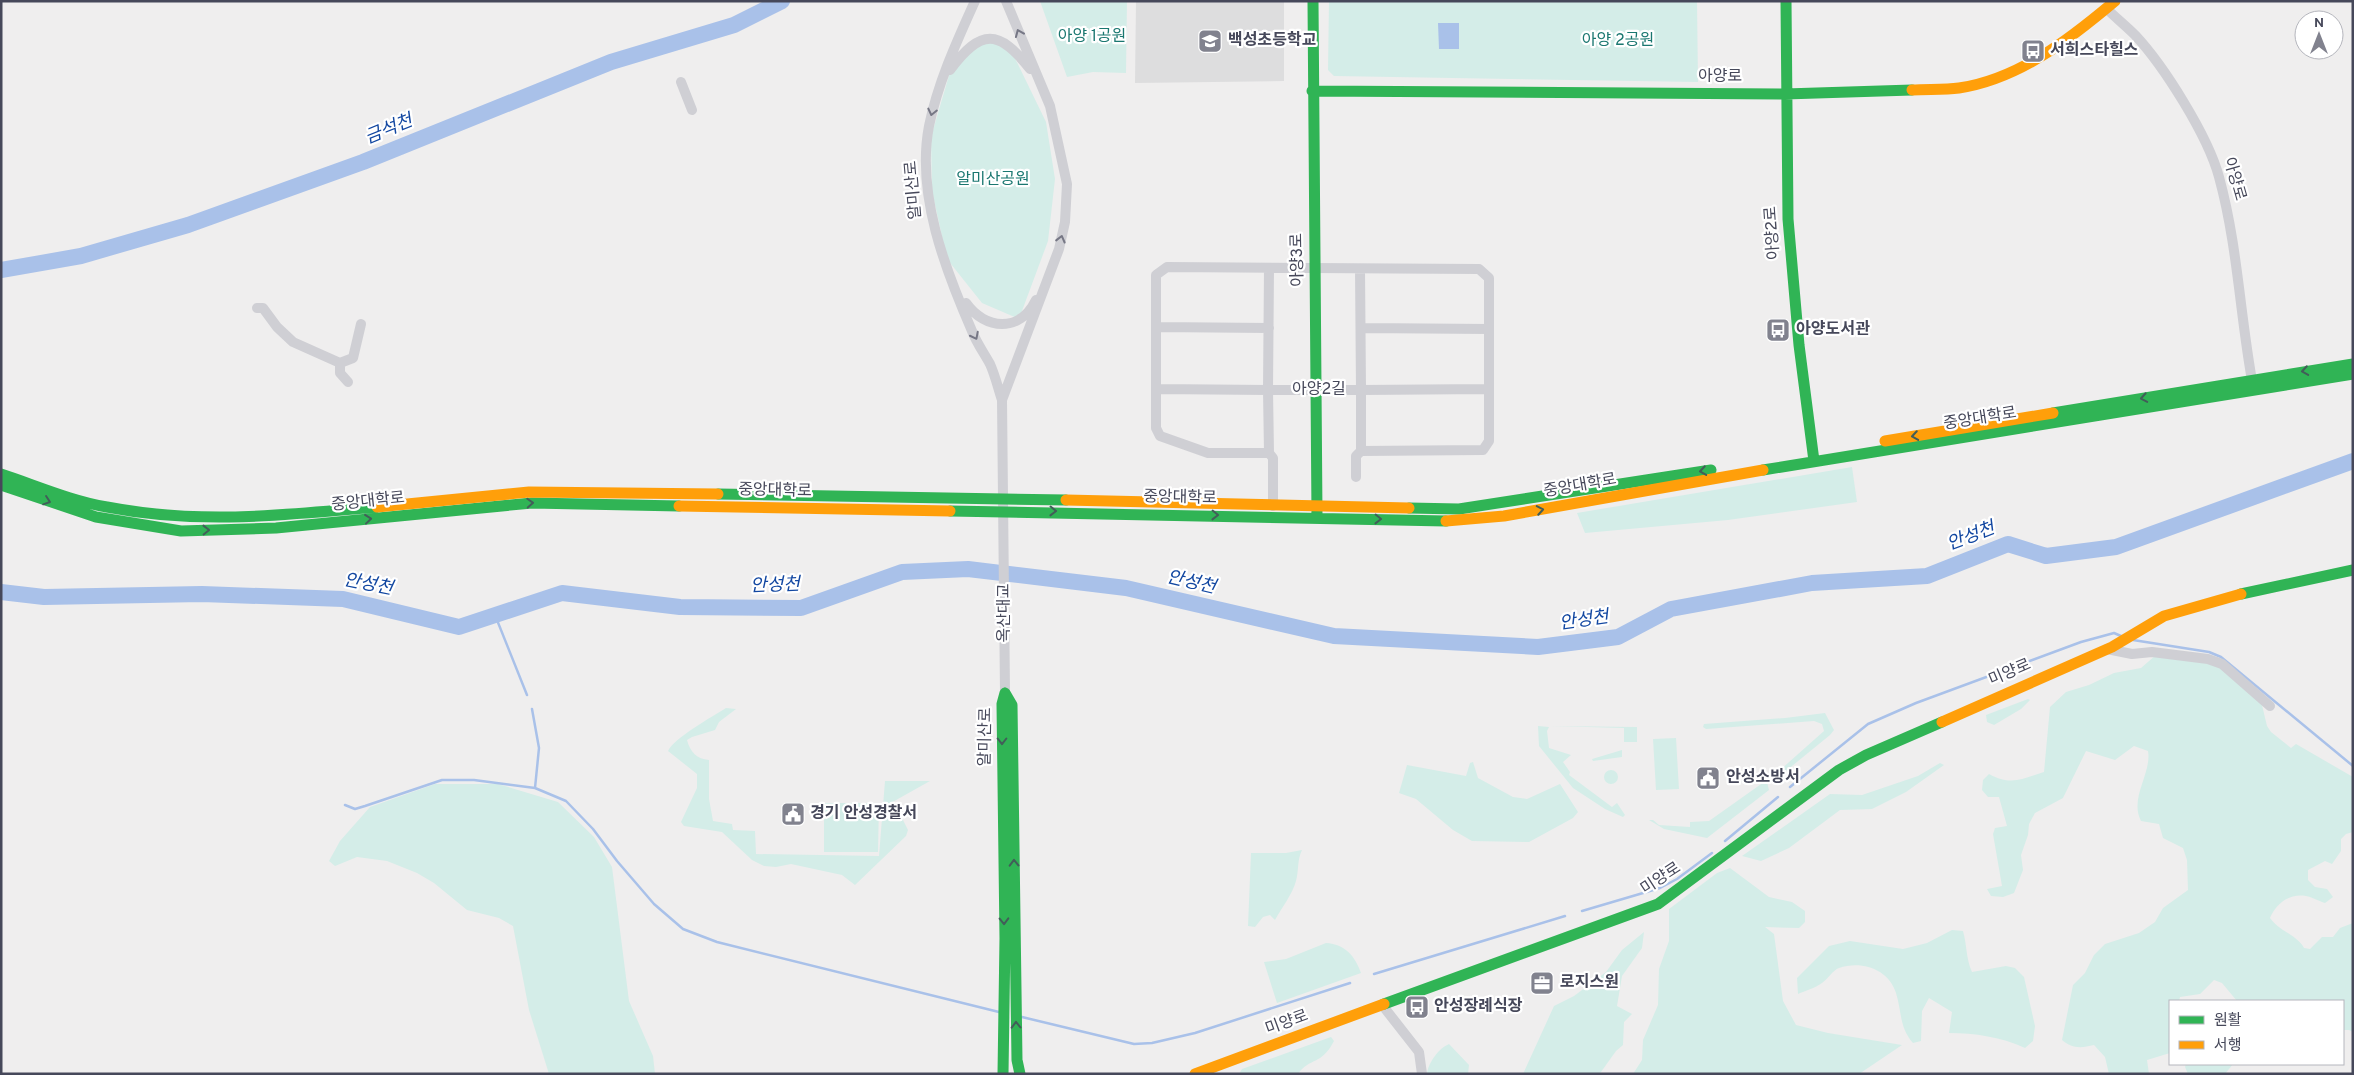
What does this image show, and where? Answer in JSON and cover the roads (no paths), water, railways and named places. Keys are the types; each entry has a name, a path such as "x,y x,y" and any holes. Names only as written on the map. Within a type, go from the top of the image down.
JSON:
{"street":[{"name":"알미산로","path":"975,1 942,80 929,128 926,163 930,209 939,248 972,332 991,366 1002,400 1005,533"},
{"name":"알미산로","path":"1002,400 1014,363 1053,265 1065,222 1067,184 1050,106 1006,1"},
{"name":"아양3로","path":"1313,1 1312,91 1317,512"},
{"name":"아양2로","path":"1786,1 1785,94 1788,219 1799,345 1814,457"},
{"name":"아양로","path":"1312,91 1785,94 1959,88 2005,75 2037,58 2068,40 2111,5 2157,62 2197,124 2219,176 2237,266 2252,385"},
{"path":"942,80 966,50 975,42 986,38 998,39 1016,50 1039,79"},
{"path":"682,82 692,110"},
{"path":"948,269 973,314 988,322 1005,326 1019,319 1033,306 1053,265"},
{"path":"1269,453 1208,453 1160,436 1156,428 1156,275 1166,267 1478,269 1489,278 1489,441 1483,450 1361,451"},
{"path":"1156,389 1268,390 1269,268"},
{"path":"1360,268 1361,390 1489,389"},
{"path":"257,308 263,308 277,327 293,342 340,363 353,358 361,324"},
{"path":"1156,327 1269,328"},
{"path":"1361,328 1489,329"},
{"path":"340,363 340,373 348,382"},
{"name":"중앙대학로","path":"1,485 96,517 181,530 276,528 532,503 1004,510 1317,512 1459,509 1814,457 2252,385 2353,364"},
{"name":"중앙대학로","path":"2252,385 2353,374"},
{"name":"아양2길","path":"1273,506 1273,458 1269,453 1268,390 1361,390 1361,451 1356,456 1356,477"},
{"name":"중앙대학로","path":"1,474 105,507 182,518 256,518 529,492 1004,498 1273,506 1317,512"},
{"name":"옥산대교","path":"1005,533 1005,693"},
{"name":"미양로","path":"1195,1074 1658,904 1839,770 1866,755 2110,648 2164,616 2215,600 2353,570"},
{"path":"2110,648 2132,654 2152,652 2208,659 2222,664 2270,706"},
{"name":"알미산로","path":"1003,1074 1005,938 1002,704 1005,693"},
{"name":"알미산로","path":"1005,693 1012,704 1017,1060 1020,1074"},
{"path":"1383,1006 1419,1052 1422,1073"}],"water":[{"path":"1438,23 1459,23 1459,49 1439,49"}],"waterway":[{"name":"금석천","path":"1,270 81,256 188,225 363,162 611,62 734,25 782,1"},
{"name":"안성천","path":"1,592 44,597 202,594 343,599 459,627 562,593 680,607 801,608 902,572 968,569 1126,588 1334,636 1538,647 1618,637 1671,609 1812,583 1927,576 2008,544 2046,556 2116,547 2353,461"},
{"path":"495,615 527,695"},
{"path":"1790,787 1868,724 1916,703 2081,642 2114,633 2121,636"},
{"path":"2133,640 2209,652 2221,657 2353,766"},
{"path":"532,709 539,748 535,788"},
{"path":"345,805 355,809 442,780 474,780 535,788 566,801 593,829 617,861 654,904 683,929 717,942 999,1012"},
{"path":"1725,841 1778,797"},
{"path":"1582,911 1660,888 1677,879 1712,853"},
{"path":"1374,974 1565,916"},
{"path":"1022,1017 1134,1044 1152,1043 1195,1033 1350,983"}],"place":[{"name":"백성초등학교","path":"1210,41"},
{"name":"서희스타힐스","path":"2033,51"},
{"name":"아양도서관","path":"1778,330"},
{"name":"안성소방서","path":"1708,778"},
{"name":"경기 안성경찰서","path":"793,814"},
{"name":"로지스원","path":"1542,983"},
{"name":"안성장례식장","path":"1417,1007"}],"park label":[{"name":"아양 1공원","path":"1092,37"},
{"name":"아양 2공원","path":"1618,41"},
{"name":"알미산공원","path":"993,180"}]}
